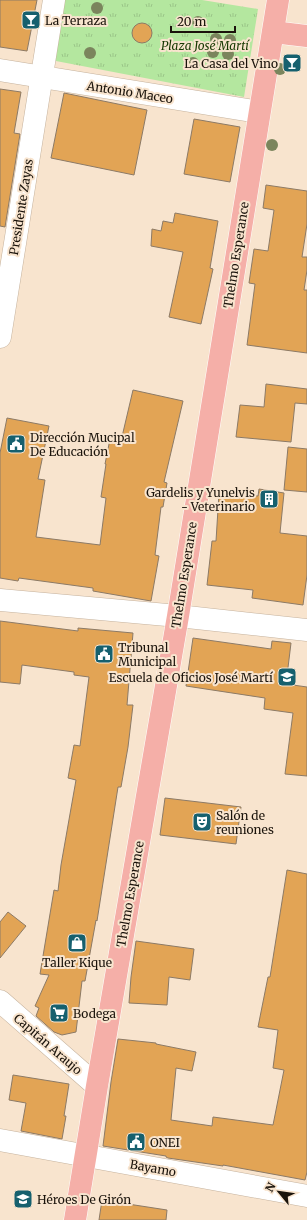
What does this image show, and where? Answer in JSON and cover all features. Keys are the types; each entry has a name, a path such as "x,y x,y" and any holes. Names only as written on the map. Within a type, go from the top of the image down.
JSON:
{"main road":[{"name":"Thelmo Esperance","path":"75,1220 178,616 278,0"},
{"path":"273,32 307,36"}],"street":[{"name":"Presidente Zayas","path":"0,337 54,0"},
{"name":"Antonio Maceo","path":"0,70 259,112"},
{"path":"0,600 178,616 307,630"},
{"name":"Capitán Araujo","path":"0,1001 97,1086"},
{"name":"Bayamo","path":"0,1140 307,1196"}],"green space":[{"name":"Plaza José Martí","path":"43,0 202,0 258,9 244,97 35,57"}],"building":[{"path":"0,0 37,0 27,51 0,47"},
{"path":"142,23 149,26 152,33 149,40 142,43 135,40 132,33 135,26"},
{"path":"0,89 21,92 14,133 20,134 5,227 0,226"},
{"path":"64,93 147,110 134,175 51,158"},
{"path":"194,119 240,127 230,182 184,174"},
{"path":"266,185 307,191 307,224 302,257 307,257 304,290 307,290 307,353 247,345 255,284 249,283 254,249 268,251 274,210 263,208"},
{"path":"175,213 218,221 210,268 213,269 201,324 169,317 183,252 151,246 152,229 161,231 163,221 173,223"},
{"path":"266,384 307,389 307,404 295,403 291,442 236,437 240,405 264,407"},
{"path":"133,390 183,401 164,482 167,483 163,507 161,507 155,555 159,556 151,601 93,591 93,588 19,578 18,581 0,578 0,453 7,418 49,426 38,479 45,480 36,537 100,545 106,498 101,497 110,439 121,441"},
{"path":"288,447 307,449 307,492 284,490"},
{"path":"259,489 284,493 280,533 307,536 307,575 303,605 252,598 253,590 207,585 212,541 216,541 219,493 258,496"},
{"path":"0,621 78,631 78,628 133,633 127,705 133,705 121,787 118,787 97,921 96,920 85,981 82,981 76,1032 62,1035 54,1032 36,1016 39,1008 35,1006 49,975 40,974 54,890 58,891 61,865 76,780 68,778 74,745 80,746 89,677 74,675 74,672 22,665 20,684 0,682"},
{"path":"193,638 271,649 272,641 291,643 286,684 307,687 307,776 285,774 293,713 264,709 265,698 186,686"},
{"path":"165,798 241,807 236,844 160,835"},
{"path":"287,870 307,874 307,1172 305,1180 103,1146 118,1039 156,1043 196,1052 192,1071 176,1068 171,1120 212,1126 213,1117 273,1125 284,1070 273,1068 278,1030 258,1027 268,977 270,977"},
{"path":"8,912 26,926 0,958 0,922"},
{"path":"136,941 194,949 190,980 169,977 167,1005 129,1003"},
{"path":"13,1075 69,1084 62,1139 21,1131 26,1103 9,1100"},
{"path":"102,1200 167,1210 166,1220 99,1220"}],"place":[{"name":"La Terraza","path":"31,20"},
{"name":"La Casa del Vino","path":"292,63"},
{"name":"Dirección Mucipal De Educación","path":"16,444"},
{"name":"Gardelis y Yunelvis - Veterinario","path":"269,499"},
{"name":"Tribunal Municipal","path":"104,654"},
{"name":"Escuela de Oficios José Martí","path":"287,677"},
{"name":"Salón de reuniones","path":"202,822"},
{"name":"Taller Kique","path":"77,943"},
{"name":"Bodega","path":"59,1013"},
{"name":"ONEI","path":"136,1142"},
{"name":"Héroes De Girón","path":"23,1199"}]}
